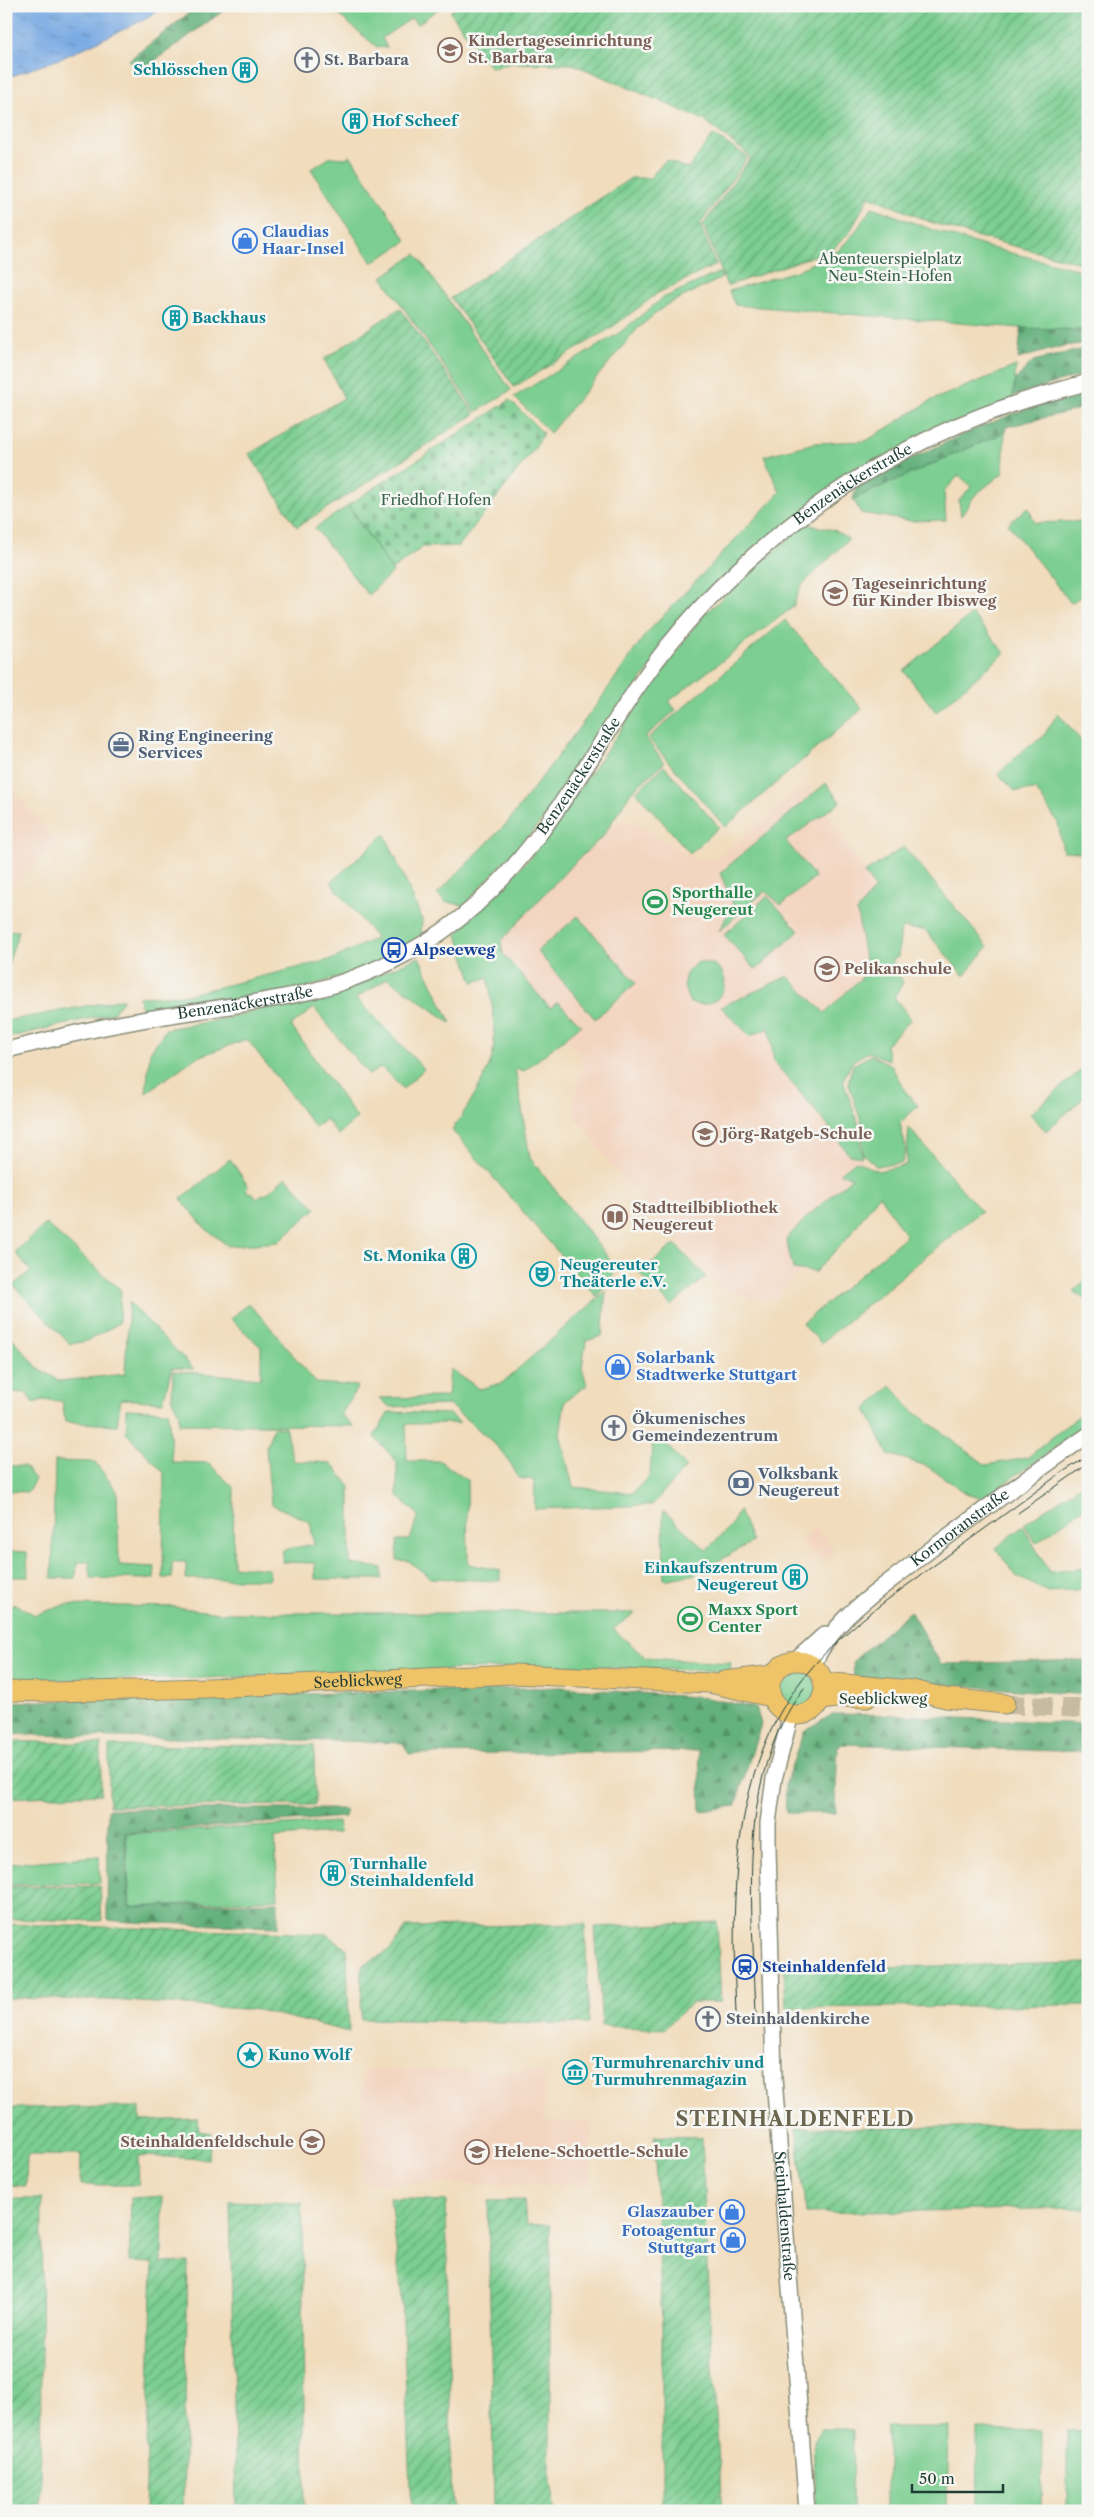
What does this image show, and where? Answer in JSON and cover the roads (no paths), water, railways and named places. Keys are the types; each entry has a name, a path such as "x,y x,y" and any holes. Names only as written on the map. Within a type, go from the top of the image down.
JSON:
{"main road":[{"path":"804,1664 822,1691 813,1710 802,1714 791,1714 781,1710 771,1697 772,1675 778,1668 804,1664"},
{"name":"Seeblickweg","path":"6,1691 51,1692 198,1688 514,1674 710,1683 772,1675"},
{"name":"Seeblickweg","path":"710,1683 771,1697"},
{"name":"Seeblickweg","path":"822,1691 912,1690 946,1698 1004,1704"}],"street":[{"name":"Benzenäckerstraße","path":"6,1050 136,1021 296,995 374,970 419,946 466,915 510,870 538,836 641,682 697,612 762,547 850,484 934,437 1009,406 1088,382"},
{"name":"Kormoranstraße","path":"804,1664 837,1626 858,1606 940,1542 1088,1435"},
{"name":"Steinhaldenstraße","path":"791,1714 774,1780 768,1823 768,1848 774,2078 807,2511"}],"water":[{"path":"6,6 162,6 148,18 62,58 6,78"}],"tunnel":[{"path":"1005,1704 1088,1709"}],"tram line":[{"path":"736,2013 735,1897 743,1820 752,1782 764,1746 781,1711 812,1667 831,1647 871,1612 1058,1475 1088,1456"},
{"path":"1018,1513 1088,1464"},
{"path":"756,2015 751,1888 757,1803 767,1763 782,1724 804,1688"}],"place":[{"name":"Kindertageseinrichtung St. Barbara","path":"450,50"},
{"name":"St. Barbara","path":"307,60"},
{"name":"Schlösschen","path":"245,70"},
{"name":"Hof Scheef","path":"355,121"},
{"name":"Claudias Haar-Insel","path":"245,241"},
{"name":"Backhaus","path":"175,318"},
{"name":"Tageseinrichtung für Kinder Ibisweg","path":"835,593"},
{"name":"Ring Engineering Services","path":"121,745"},
{"name":"Sporthalle Neugereut","path":"655,902"},
{"name":"Alpseeweg","path":"394,950"},
{"name":"Pelikanschule","path":"827,969"},
{"name":"Jörg-Ratgeb-Schule","path":"705,1134"},
{"name":"Stadtteilbibliothek Neugereut","path":"615,1217"},
{"name":"St. Monika","path":"464,1256"},
{"name":"Neugereuter Theäterle e.V.","path":"542,1274"},
{"name":"Solarbank Stadtwerke Stuttgart","path":"618,1367"},
{"name":"Ökumenisches Gemeindezentrum","path":"614,1428"},
{"name":"Volksbank Neugereut","path":"741,1483"},
{"name":"Einkaufszentrum Neugereut","path":"795,1577"},
{"name":"Maxx Sport Center","path":"690,1619"},
{"name":"Turnhalle Steinhaldenfeld","path":"333,1873"},
{"name":"Steinhaldenfeld","path":"745,1967"},
{"name":"Steinhaldenkirche","path":"708,2019"},
{"name":"Kuno Wolf","path":"250,2055"},
{"name":"Turmuhrenarchiv und Turmuhrenmagazin","path":"575,2072"},
{"name":"Steinhaldenfeldschule","path":"312,2142"},
{"name":"Helene-Schoettle-Schule","path":"477,2152"},
{"name":"Glaszauber","path":"732,2212"},
{"name":"Fotoagentur Stuttgart","path":"733,2240"}],"district":[{"name":"STEINHALDENFELD","path":"795,2119"}],"park label":[{"name":"Abenteuerspielplatz Neu-Stein-Hofen","path":"890,268"},
{"name":"Friedhof Hofen","path":"436,500"}]}
